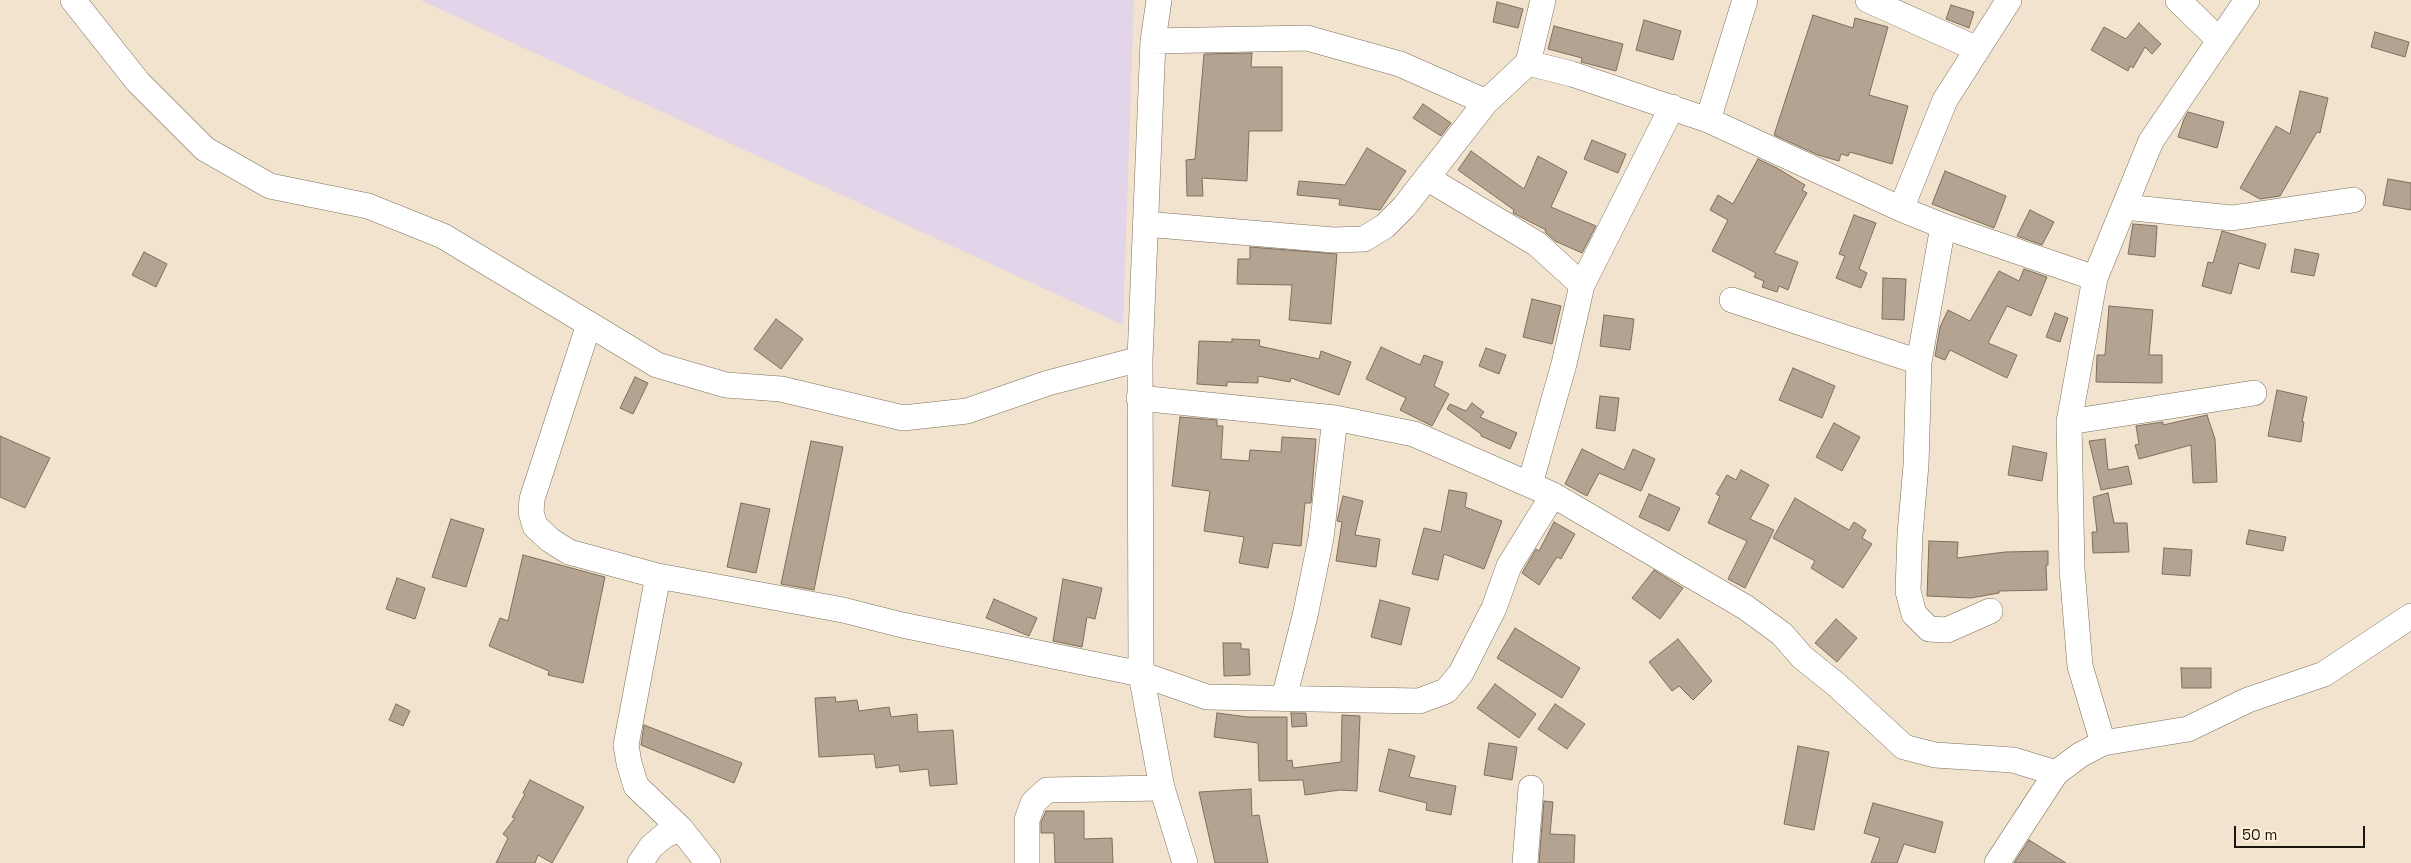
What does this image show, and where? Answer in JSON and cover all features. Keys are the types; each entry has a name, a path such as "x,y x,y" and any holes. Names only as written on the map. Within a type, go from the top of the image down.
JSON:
{"street":[{"path":"73,0 138,82 206,149 270,186 368,206 443,236 657,365 726,386 781,389 903,418 967,411 1048,383 1140,359"},
{"path":"1159,0 1153,41 1140,359 1141,674 1162,788 1185,863"},
{"path":"1145,224 1333,240 1364,239 1385,226 1486,102 1528,63 1543,0"},
{"path":"1708,120 1745,0"},
{"path":"1868,0 1977,49"},
{"path":"1901,209 1946,100 2009,0"},
{"path":"2178,0 2219,40"},
{"path":"2103,743 2080,666 2072,569 2069,422 2095,278 2152,141 2247,0"},
{"path":"1153,41 1307,38 1400,64 1486,102"},
{"path":"1528,63 1572,74 1708,120 1901,209 1943,226 2095,278"},
{"path":"1530,484 1564,364 1582,285 1672,108"},
{"path":"1426,178 1537,244 1582,285"},
{"path":"2124,207 2232,218 2353,200"},
{"path":"1943,226 1919,362 1916,465 1910,534 1908,591 1914,614 1929,629 1947,630 1990,611"},
{"path":"1732,300 1919,362"},
{"path":"590,324 532,499 531,512 535,526 550,540 569,552 658,576 843,610 902,625 1141,674 1206,697 1419,701 1446,691 1462,673 1494,608 1509,566 1553,495"},
{"path":"2069,422 2254,393"},
{"path":"1139,398 1335,418 1414,434 1553,495 1745,607 1782,634 1802,657 1838,686 1904,747 1935,755 2013,760 2056,773"},
{"path":"1284,698 1305,616 1321,538 1335,418"},
{"path":"658,576 626,745 629,764 636,786 681,830 708,863"},
{"path":"1997,863 2056,773 2080,756 2103,743 2188,729 2248,700 2324,674 2411,616"},
{"path":"1027,863 1028,820 1033,803 1047,790 1162,788"},
{"path":"1525,863 1531,788"},
{"path":"640,863 651,847 665,834 681,830"}],"shaded area":[{"path":"420,0 1134,0 1123,325"}],"building":[{"path":"1497,2 1523,9 1518,28 1493,22"},
{"path":"1951,5 1974,12 1969,28 1946,19"},
{"path":"1813,15 1853,28 1855,18 1888,27 1869,95 1908,106 1892,164 1850,152 1848,156 1841,154 1839,161 1818,155 1774,135"},
{"path":"1644,20 1681,31 1673,60 1636,50"},
{"path":"2139,23 2161,44 2152,54 2145,47 2133,68 2130,66 2128,71 2091,50 2104,27 2126,39"},
{"path":"1554,26 1623,44 1616,71 1581,62 1582,58 1548,49"},
{"path":"2375,32 2409,42 2405,57 2371,47"},
{"path":"1252,53 1251,67 1282,67 1282,131 1249,131 1247,181 1202,178 1203,196 1187,196 1186,160 1195,159 1204,54"},
{"path":"2300,91 2328,98 2320,133 2317,132 2280,196 2260,199 2240,188 2276,126 2290,134"},
{"path":"1423,104 1451,123 1441,136 1413,118"},
{"path":"2188,112 2224,122 2217,148 2178,137"},
{"path":"1592,140 1626,154 1618,173 1584,159"},
{"path":"1367,148 1406,171 1380,210 1339,205 1340,199 1297,195 1299,181 1345,185"},
{"path":"1471,151 1524,189 1538,156 1567,172 1551,207 1596,226 1582,253 1555,241 1545,232 1546,230 1513,213 1514,210 1458,170"},
{"path":"1758,159 1805,185 1802,190 1807,193 1774,253 1798,262 1788,290 1779,286 1777,292 1762,287 1764,281 1754,277 1756,273 1712,251 1728,220 1710,210 1718,195 1733,204"},
{"path":"1945,171 2006,196 1994,228 1932,204"},
{"path":"2388,179 2411,183 2411,210 2383,205"},
{"path":"2030,210 2054,222 2042,245 2017,236"},
{"path":"1854,215 1876,223 1859,269 1867,273 1861,288 1836,278 1845,256 1839,254"},
{"path":"2133,224 2157,226 2155,257 2128,254"},
{"path":"2222,231 2266,244 2259,269 2239,263 2231,294 2202,286 2208,262 2213,263"},
{"path":"1250,247 1337,254 1331,324 1289,320 1292,285 1237,284 1238,259 1250,259"},
{"path":"2295,249 2319,254 2314,276 2291,272"},
{"path":"144,252 167,264 156,287 132,275"},
{"path":"2024,269 2047,277 2031,316 2007,306 1988,343 2017,355 2007,378 1950,350 1945,360 1935,356 1940,327 1948,310 1970,321 1999,271 2019,281"},
{"path":"1883,278 1906,279 1904,320 1882,319"},
{"path":"1532,299 1561,306 1552,344 1523,337"},
{"path":"2109,306 2153,310 2149,355 2162,355 2162,383 2096,382 2097,355 2105,355"},
{"path":"2055,313 2068,318 2060,342 2046,337"},
{"path":"1604,315 1634,319 1630,350 1600,346"},
{"path":"776,319 803,339 781,369 754,349"},
{"path":"1232,339 1260,340 1259,346 1319,359 1321,351 1351,362 1339,395 1291,378 1290,382 1258,376 1258,383 1227,382 1227,386 1197,384 1199,341 1232,342"},
{"path":"1381,347 1420,365 1424,355 1443,362 1434,386 1449,394 1432,426 1400,410 1406,398 1366,379"},
{"path":"1486,348 1506,355 1499,374 1479,366"},
{"path":"1793,368 1835,386 1822,418 1779,400"},
{"path":"635,377 648,383 633,414 620,408"},
{"path":"2277,390 2307,397 2302,422 2304,422 2301,442 2268,436"},
{"path":"1600,396 1619,398 1615,431 1596,428"},
{"path":"1472,403 1484,412 1480,417 1517,433 1510,449 1481,436 1481,434 1447,409 1450,404 1466,411"},
{"path":"2207,415 2215,439 2217,482 2193,483 2191,445 2139,459 2135,445 2139,444 2136,426 2163,422 2163,425"},
{"path":"1180,417 1217,420 1217,426 1223,426 1221,459 1249,461 1250,450 1281,452 1282,437 1316,439 1311,503 1305,503 1301,546 1273,543 1268,568 1239,563 1244,537 1204,531 1210,491 1172,486"},
{"path":"1834,423 1860,437 1842,471 1816,457"},
{"path":"0,436 50,458 25,508 0,497"},
{"path":"2105,439 2108,470 2128,466 2132,484 2101,490 2089,441"},
{"path":"811,441 843,447 814,590 781,584"},
{"path":"2013,446 2047,453 2042,481 2008,475"},
{"path":"1582,449 1624,470 1633,449 1655,459 1641,491 1599,473 1587,496 1565,484"},
{"path":"1741,470 1769,485 1750,519 1774,530 1745,588 1728,579 1747,541 1708,523 1720,496 1716,494 1727,475 1736,480"},
{"path":"1449,490 1467,493 1465,507 1502,521 1484,569 1444,554 1438,580 1412,574 1424,528 1441,532"},
{"path":"2108,493 2114,523 2127,523 2129,552 2093,553 2092,532 2097,532 2093,497"},
{"path":"1649,494 1680,508 1669,531 1639,517"},
{"path":"1343,496 1363,501 1355,535 1380,539 1376,567 1336,561 1342,522 1337,521"},
{"path":"1795,498 1849,530 1854,522 1866,530 1862,538 1872,544 1843,588 1811,568 1815,561 1773,538"},
{"path":"741,503 770,509 756,573 727,567"},
{"path":"451,519 484,529 466,587 432,577"},
{"path":"1554,522 1575,534 1561,559 1557,557 1539,585 1522,573 1536,549 1539,551"},
{"path":"2249,530 2286,537 2283,551 2246,544"},
{"path":"1929,541 1958,542 1957,558 2005,552 2048,551 2048,565 2046,565 2047,590 1999,591 1999,593 1971,598 1927,596"},
{"path":"2164,548 2192,550 2190,576 2162,574"},
{"path":"523,555 605,577 583,683 548,675 549,671 489,646 500,618 508,621"},
{"path":"1654,570 1683,588 1660,619 1632,598"},
{"path":"397,578 425,588 415,619 386,609"},
{"path":"1063,579 1102,588 1095,619 1087,617 1082,647 1053,641"},
{"path":"994,599 1037,618 1029,636 986,618"},
{"path":"1380,600 1410,608 1401,645 1371,637"},
{"path":"1836,619 1857,638 1837,662 1815,643"},
{"path":"1515,628 1580,668 1562,698 1497,658"},
{"path":"1678,639 1712,681 1693,700 1679,686 1672,691 1649,662"},
{"path":"1223,643 1241,643 1241,649 1249,649 1250,675 1224,676"},
{"path":"2181,668 2211,668 2211,688 2182,688"},
{"path":"1495,684 1536,714 1519,738 1477,708"},
{"path":"835,697 836,702 857,700 859,711 889,707 891,717 917,714 918,732 953,730 957,784 930,786 928,769 900,772 899,765 876,768 874,754 819,757 815,698"},
{"path":"396,704 410,711 403,726 389,720"},
{"path":"1555,704 1585,724 1567,749 1538,729"},
{"path":"1217,713 1248,717 1287,717 1287,761 1292,760 1293,768 1341,762 1342,715 1360,716 1357,791 1340,790 1305,795 1303,780 1259,781 1258,743 1214,737"},
{"path":"1291,713 1306,713 1307,726 1292,727"},
{"path":"644,725 742,763 734,783 641,745"},
{"path":"1489,743 1517,747 1512,780 1484,775"},
{"path":"1798,746 1829,752 1814,830 1784,824"},
{"path":"1389,749 1415,756 1409,777 1456,786 1451,815 1426,810 1427,803 1379,791"},
{"path":"530,780 584,807 552,863 538,855 535,863 496,863 508,838 503,834 515,818 512,817 525,794 523,793"},
{"path":"1251,789 1252,816 1259,815 1268,863 1215,863 1199,792"},
{"path":"1544,801 1553,802 1550,834 1575,835 1574,863 1539,863"},
{"path":"1873,803 1943,822 1935,853 1904,844 1897,863 1871,863 1880,838 1864,833"},
{"path":"1046,811 1084,811 1084,839 1112,838 1113,863 1055,863 1054,833 1041,833 1041,822"},
{"path":"2029,840 2066,863 2014,863"}]}
